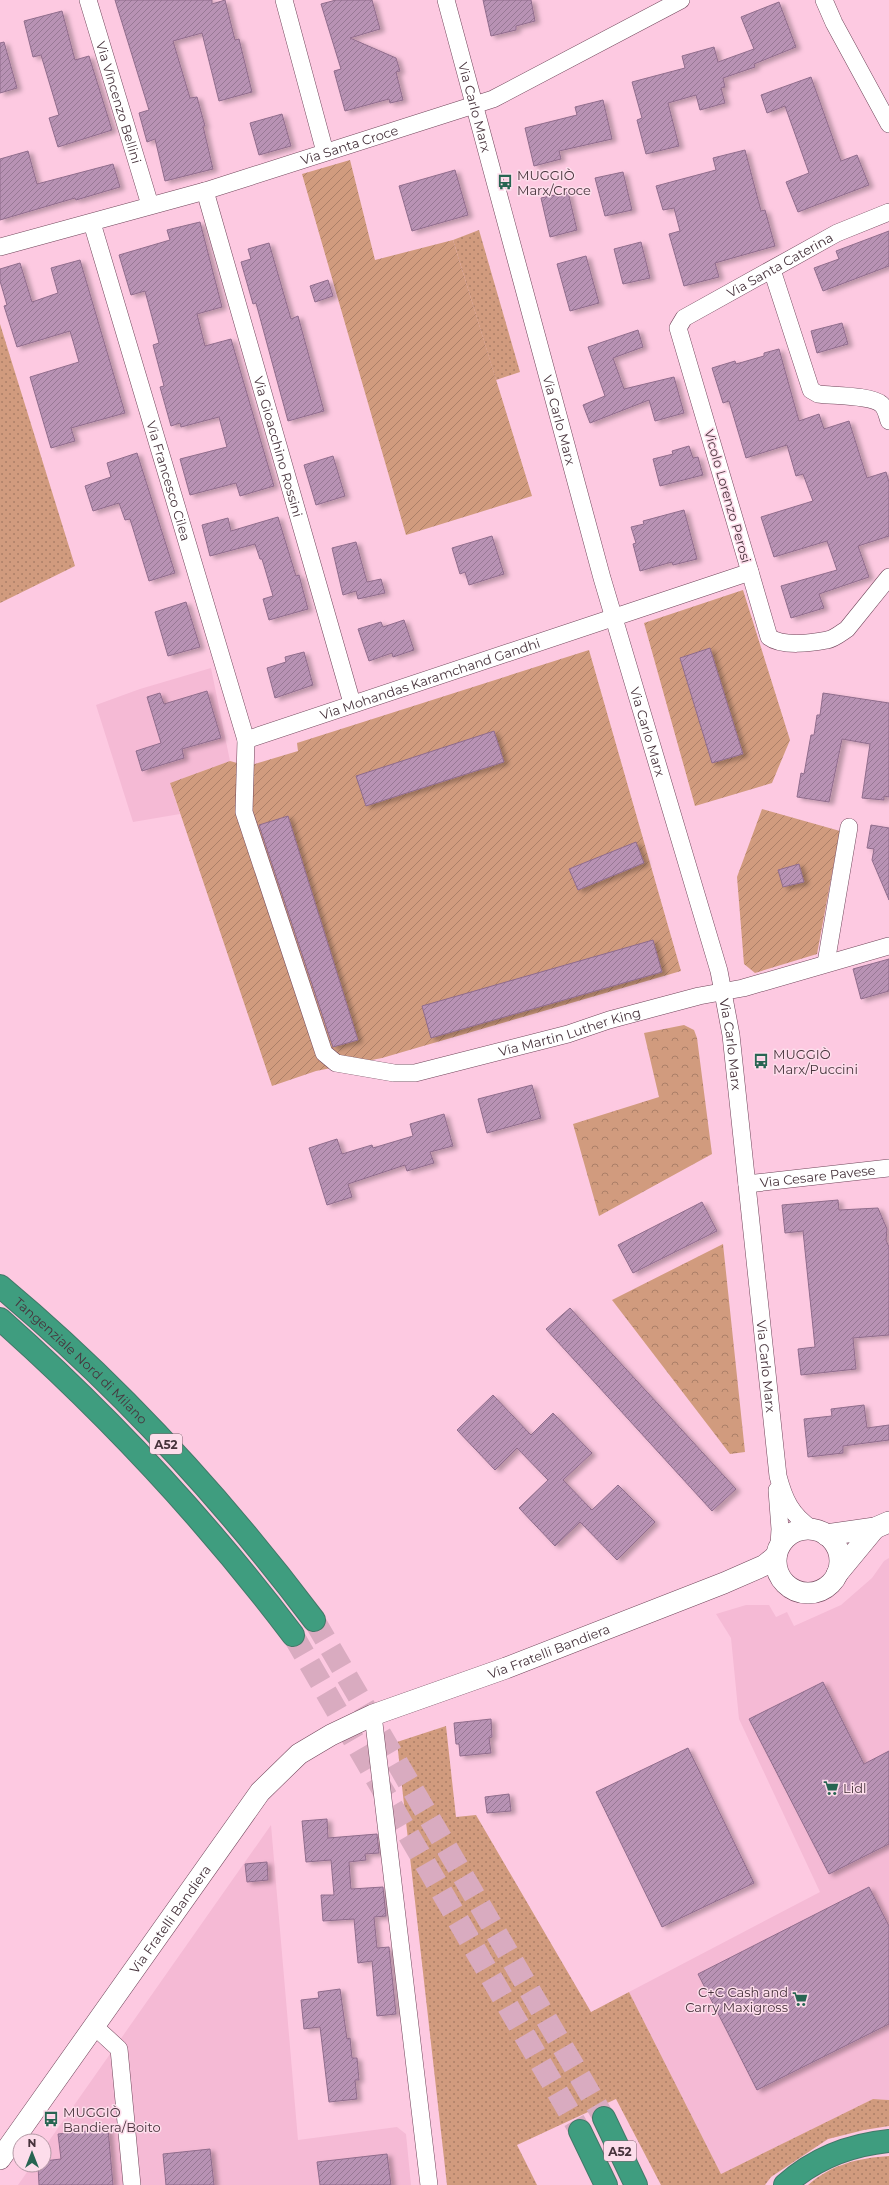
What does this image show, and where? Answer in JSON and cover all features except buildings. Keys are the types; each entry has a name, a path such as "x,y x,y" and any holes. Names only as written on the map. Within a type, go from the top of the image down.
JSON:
{"highway":[{"name":"Tangenziale Nord di Milano","path":"0,1286 77,1355 164,1442 245,1533 314,1620"},
{"name":"Tangenziale Nord di Milano","path":"0,1320 84,1397 151,1465 224,1548 293,1635"},
{"name":"A52","path":"604,2118 636,2185"},
{"name":"A52","path":"580,2131 606,2185"},
{"path":"785,2185 817,2162 845,2148 889,2141"}],"street":[{"name":"Via Vincenzo Bellini","path":"88,0 150,205"},
{"path":"284,0 325,152"},
{"name":"Via Carlo Marx","path":"446,0 613,617 715,956 724,991 731,1036 778,1476 783,1495 790,1510 819,1532"},
{"name":"Via Santa Croce","path":"0,247 205,191 493,99 681,0"},
{"path":"824,0 834,22 889,124"},
{"name":"Via Gioacchino Rossini","path":"205,191 352,704"},
{"name":"Via Santa Caterina","path":"678,328 684,318 837,233 889,212"},
{"name":"Via Francesco Cilea","path":"92,223 246,740 244,812 324,1053 336,1063 394,1074 415,1072"},
{"path":"772,270 811,390 818,394 870,399 880,403 885,409 889,421"},
{"name":"Vicolo Lorenzo Perosi","path":"613,617 750,572 678,328"},
{"path":"750,572 769,637 776,642 784,644 828,640 839,635 847,629 889,577"},
{"name":"Via Mohandas Karamchand Gandhi","path":"246,740 613,617"},
{"path":"826,963 849,827"},
{"name":"Via Martin Luther King","path":"415,1072 568,1034 610,1020 724,991 743,988 889,946"},
{"name":"Via Cesare Pavese","path":"747,1184 889,1168"},
{"name":"Via Carlo Marx","path":"777,1550 780,1529 776,1499 778,1476"},
{"name":"Via Fratelli Bandiera","path":"0,2159 260,1792 299,1754 331,1735 373,1715 506,1668 724,1583 765,1565 786,1536 796,1530 819,1532 882,1525"},
{"name":"Via Fratelli Bandiera","path":"724,1583 753,1580 784,1583 792,1590 803,1593 814,1592 824,1588 882,1525"},
{"path":"819,1532 834,1542 839,1552 840,1563 838,1574"},
{"path":"777,1550 774,1562 777,1574 784,1583"},
{"path":"373,1715 429,2185"},
{"path":"94,2026 119,2049 132,2185"}],"shaded area":[{"path":"211,668 230,761 170,783 180,814 133,822 96,705 140,689"},
{"path":"889,1558 889,2100 873,2099 721,2174 629,1992 820,1892 739,1719 731,1638 716,1614 746,1605 769,1605 776,1617 787,1612 794,1626 841,1605 872,1578 884,1561"},
{"path":"271,1825 298,2140 397,2127 406,2134 411,2185 18,2185 26,2173 52,2173 52,2137"}],"green space":[{"path":"350,160 375,260 453,240 532,496 406,535 302,174"},
{"path":"479,230 520,372 496,380 453,240"},
{"path":"0,324 75,566 0,603"},
{"path":"743,590 790,740 772,783 695,806 644,623"},
{"path":"589,650 681,971 382,1058 316,1071 272,1086 170,783 230,761 248,766 298,751 297,743"},
{"path":"762,809 840,831 817,954 755,973 744,964 737,877"},
{"path":"684,1025 694,1030 697,1038 712,1154 599,1216 573,1124 659,1097 644,1033"},
{"path":"723,1244 745,1452 730,1454 612,1300"},
{"path":"446,1726 456,1817 476,1815 591,2012 629,1992 721,2174 873,2099 889,2100 889,2126 864,2130 828,2139 771,2177 765,2185 661,2185 616,2099 517,2145 537,2185 447,2185 397,1742"},
{"path":"889,2156 889,2185 808,2185 827,2172 846,2163 867,2158"}],"tunnel":[{"path":"314,1620 604,2118"},
{"path":"293,1635 580,2131"}],"place":[{"name":"MUGGIÒ Marx/Croce","path":"505,182"},
{"name":"MUGGIÒ Marx/Puccini","path":"761,1061"},
{"name":"Lidl","path":"831,1788"},
{"name":"C+C Cash and Carry Maxigross","path":"800,1999"},
{"name":"MUGGIÒ Bandiera/Boito","path":"51,2119"}]}
